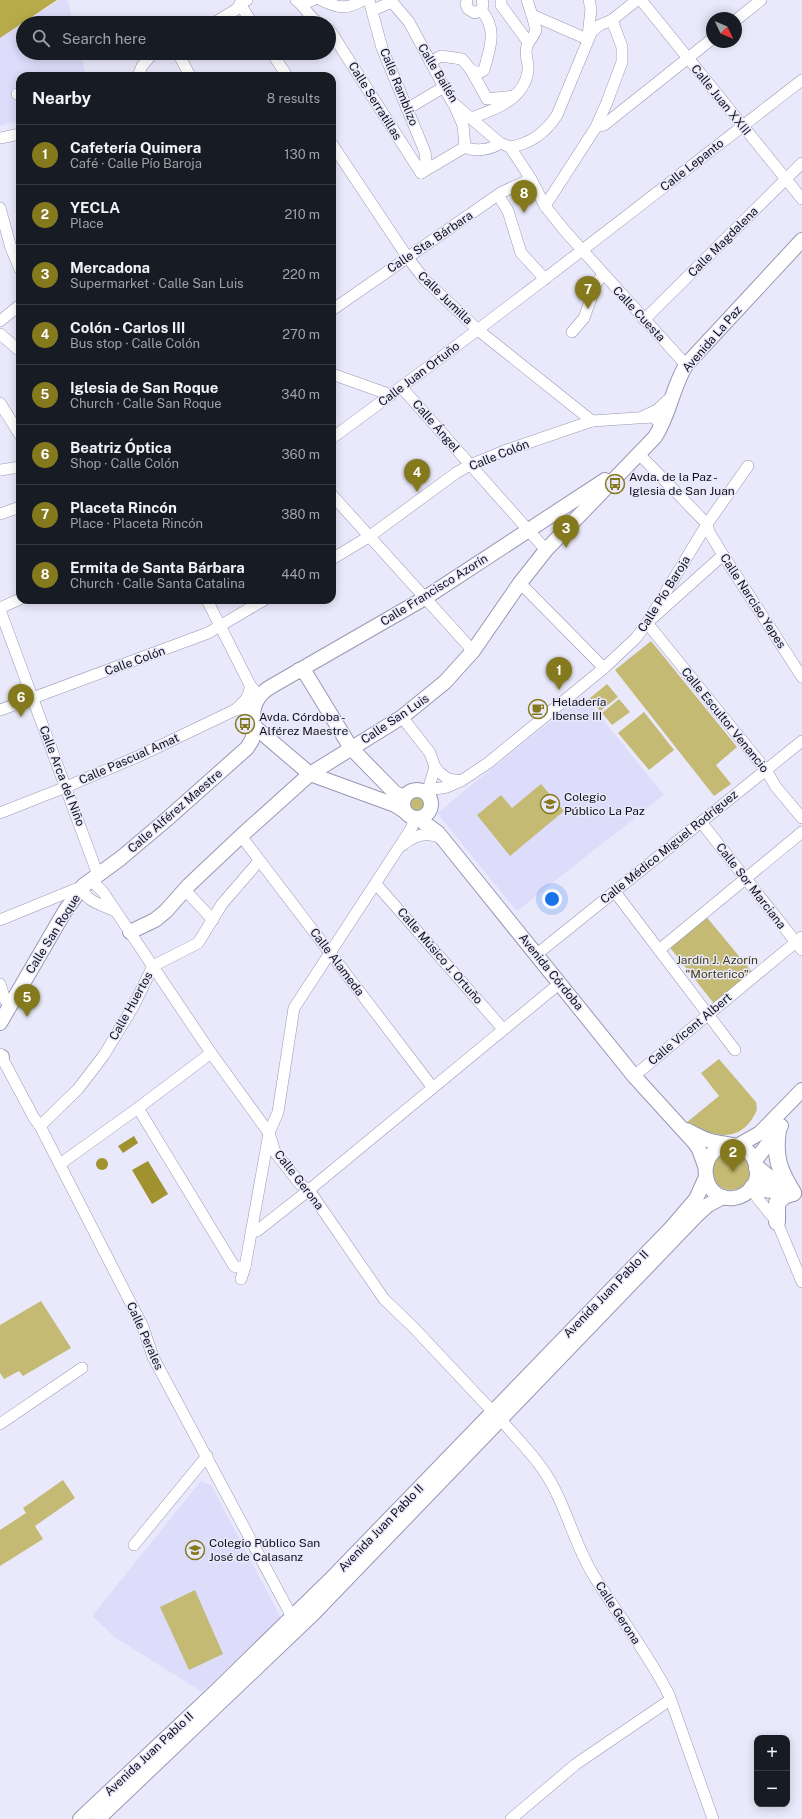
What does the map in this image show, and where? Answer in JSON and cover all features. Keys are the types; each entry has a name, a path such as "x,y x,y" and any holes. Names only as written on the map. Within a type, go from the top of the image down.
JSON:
{"highway":[{"path":"778,1130 776,1148 777,1162 798,1194"},
{"path":"756,1165 769,1178 798,1194"},
{"path":"749,1190 798,1194"},
{"path":"777,1222 777,1203 784,1196 798,1194"}],"main road":[{"name":"Avenida La Paz","path":"626,467 639,454 661,427 669,410 671,397 676,383 686,365 802,240"},
{"name":"Calle Francisco Azorín","path":"255,689 299,670 425,598 626,467"},
{"name":"Calle San Luis","path":"130,932 160,916 241,836 310,774 402,717 445,682 473,651 520,583 546,550 626,467"},
{"path":"299,670 306,674 351,748 414,811"},
{"path":"255,689 254,722 310,774 414,811 431,802 426,792 412,791 414,811"},
{"name":"Calle Alférez Maestre","path":"89,881 120,858 166,820 246,748 252,740 254,722"},
{"name":"Avenida Córdoba","path":"414,811 441,836 634,1076 682,1128 699,1149 705,1172"},
{"name":"Calle San Roque","path":"0,1023 65,911 89,881"},
{"path":"676,1230 696,1199 713,1152 719,1148 733,1145 760,1133 802,1090"},
{"path":"705,1172 712,1190 723,1197 730,1198 749,1190 756,1182 756,1165 778,1130 802,1103"},
{"path":"682,1128 711,1141 745,1149 756,1165"},
{"path":"676,1230 708,1205 723,1197"},
{"name":"Avenida Juan Pablo II","path":"80,1819 213,1694 331,1579 496,1415 676,1230"},
{"name":"Avenida Juan Pablo II","path":"98,1819 314,1613 496,1415"}],"street":[{"path":"299,2 313,0"},
{"path":"321,0 344,7 354,6 363,0"},
{"path":"467,0 466,7 470,11 477,12 481,5"},
{"path":"502,0 501,5 528,42"},
{"path":"471,118 497,109 506,104 514,96 528,72 526,48 536,30 527,0"},
{"path":"588,38 591,14 589,0"},
{"path":"421,173 465,147 477,150 505,145 525,144 542,133 556,115 588,38 595,27 612,20 637,0"},
{"name":"Calle Juan XXIII","path":"641,0 742,127 802,199"},
{"path":"742,15 761,0"},
{"name":"Calle Bailén","path":"371,5 392,1 409,22 452,102 505,145 531,179"},
{"path":"226,16 237,9 243,2 249,16"},
{"path":"299,2 310,16"},
{"name":"Calle Ramblizo","path":"371,5 382,48 425,152 426,160 421,173"},
{"path":"471,70 479,73 484,70 492,37 487,18 481,5"},
{"path":"532,15 588,38"},
{"path":"545,206 596,127 623,58 622,47 612,20"},
{"name":"Calle Serratillas","path":"336,40 421,173"},
{"path":"596,127 604,125 706,44"},
{"path":"430,62 441,56 462,59 471,70 487,99 490,100 514,96"},
{"path":"140,72 147,60"},
{"path":"182,60 188,72"},
{"path":"277,60 284,72"},
{"name":"Calle Lepanto","path":"582,251 802,80"},
{"path":"407,109 444,87"},
{"path":"452,102 463,125 465,147"},
{"path":"0,138 16,135"},
{"name":"Calle Jumilla","path":"336,150 424,280 478,330 592,421"},
{"name":"Calle Magdalena","path":"644,320 802,163"},
{"name":"Calle Cuesta","path":"531,179 545,206 582,251 686,365"},
{"name":"Calle Sta. Bárbara","path":"336,307 498,195 531,179"},
{"path":"498,195 508,211 522,253 545,279"},
{"path":"0,208 16,258"},
{"name":"Calle Juan Ortuño","path":"336,435 402,388 582,251"},
{"name":"Avenida La Paz","path":"785,258 802,252"},
{"path":"572,332 584,318 597,282 603,275"},
{"path":"0,321 16,309"},
{"path":"0,334 16,348"},
{"path":"336,375 391,395"},
{"name":"Calle Ángel","path":"402,388 546,550"},
{"path":"642,417 657,410 671,397"},
{"path":"0,403 16,425"},
{"name":"Calle Colón","path":"336,557 370,536 470,465 504,451 592,421 652,417 658,420 661,427"},
{"name":"Calle Narciso Yepes","path":"639,454 707,524 709,532 723,555 802,677"},
{"name":"Calle Pío Baroja","path":"426,792 446,787 461,781 488,763 604,668 636,638 647,623 707,524 748,466"},
{"path":"0,470 16,468"},
{"path":"336,499 473,651"},
{"path":"0,514 16,508"},
{"path":"647,623 723,555"},
{"path":"520,583 604,668"},
{"path":"0,609 16,602"},
{"path":"209,604 219,627 255,689 250,691 248,696 235,710"},
{"name":"Calle Colón","path":"0,710 200,636 219,627 257,604"},
{"name":"Calle Arca del Niño","path":"0,609 66,787 89,881"},
{"name":"Calle Escultor Venancio","path":"647,623 766,770 776,787 802,818"},
{"path":"235,710 241,708 244,709 254,722"},
{"name":"Calle Pascual Amat","path":"0,813 66,787 145,753 235,710"},
{"path":"402,717 430,753 435,767 448,779 461,781"},
{"name":"Calle Médico Miguel Rodríguez","path":"537,954 802,741"},
{"path":"426,792 435,767"},
{"path":"241,1279 245,1267 270,1133 278,1112 294,1008 396,853 412,826 414,811"},
{"name":"Calle Sor Marciana","path":"701,822 745,878 800,943"},
{"path":"659,950 802,832"},
{"path":"396,853 409,840 418,836 428,834 441,836"},
{"name":"Calle Alameda","path":"241,836 433,1088"},
{"name":"Calle Huertos","path":"40,1126 78,1089 104,1055 133,1007 153,966 194,946 205,934 222,904 259,861"},
{"path":"0,920 89,881"},
{"name":"Calle Gerona","path":"89,881 94,883 103,892 210,1053 270,1133 274,1152 300,1184 309,1190 384,1299 414,1328 496,1415 540,1465 554,1487 580,1551 613,1606 659,1675 670,1700 713,1819"},
{"name":"Calle Músico J. Ortuño","path":"376,884 503,1030"},
{"path":"185,890 213,920"},
{"path":"615,892 735,1050"},
{"name":"Calle Vicent Albert","path":"634,1076 708,1015 800,943"},
{"path":"251,1231 257,1231 309,1190 560,983"},
{"path":"0,984 6,1000 11,1003"},
{"path":"60,1164 138,1108 210,1053"},
{"name":"Calle Perales","path":"1,1056 60,1164 143,1327 153,1357 292,1617"},
{"path":"138,1108 234,1266 245,1267"},
{"path":"749,1190 754,1200 764,1206 777,1222 802,1282"},
{"path":"0,1424 82,1368"},
{"path":"134,1545 207,1456"},
{"path":"511,1819 576,1764 670,1700"}],"shaded area":[{"path":"0,0 57,0 33,16 16,16 16,27 0,38"},
{"path":"59,0 68,0 71,16 34,16"},
{"path":"16,28 16,60 83,60 85,72 16,72 16,122 0,126 0,38"},
{"name":"Colegio Público La Paz","path":"583,695 664,795 517,911 437,813"},
{"path":"134,1136 138,1143 123,1153 118,1146"},
{"path":"100,1158 104,1158 108,1164 104,1170 100,1170 96,1166 96,1162"},
{"path":"148,1161 168,1194 152,1204 132,1170"},
{"name":"Colegio Público San José de Calasanz","path":"201,1481 211,1485 281,1618 202,1692 116,1638 92,1616"}],"green space":[{"path":"651,641 737,747 716,765 731,784 714,796 615,670"},
{"path":"607,684 618,697 600,711 590,698"},
{"path":"619,699 630,712 612,725 602,713"},
{"path":"644,712 674,750 649,770 618,733"},
{"path":"541,784 564,811 510,856 477,815 501,795 512,808"},
{"path":"414,797 420,797 424,801 424,807 420,811 414,811 410,807 410,801"},
{"name":"Jardín J. Azorín \"Morterico\"","path":"704,914 753,973 715,1005 668,945"},
{"path":"719,1059 756,1102 757,1110 751,1121 743,1129 726,1135 707,1132 686,1123 719,1096 701,1073"},
{"path":"731,1152 744,1158 750,1171 744,1184 731,1190 718,1184 712,1171 718,1158"},
{"path":"41,1301 71,1348 23,1376 19,1371 4,1379 0,1373 0,1325"},
{"path":"63,1480 75,1498 35,1526 43,1539 0,1566 0,1530 26,1513 23,1508"},
{"path":"195,1590 223,1654 189,1670 160,1607"}],"place":[{"name":"Ermita de Santa Bárbara","path":"524,213"},
{"name":"Placeta Rincón","path":"588,309"},
{"name":"Avda. de la Paz - Iglesia de San Juan","path":"615,484"},
{"name":"Colón - Carlos III","path":"417,492"},
{"name":"Mercadona","path":"566,548"},
{"name":"Cafetería Quimera","path":"559,690"},
{"name":"Heladería Ibense III","path":"538,709"},
{"name":"Beatriz Óptica","path":"21,717"},
{"name":"Avda. Córdoba - Alférez Maestre","path":"245,724"},
{"name":"Colegio Público La Paz","path":"550,804"},
{"name":"Iglesia de San Roque","path":"27,1017"},
{"name":"YECLA","path":"733,1172"},
{"name":"Colegio Público San José de Calasanz","path":"195,1550"}]}
